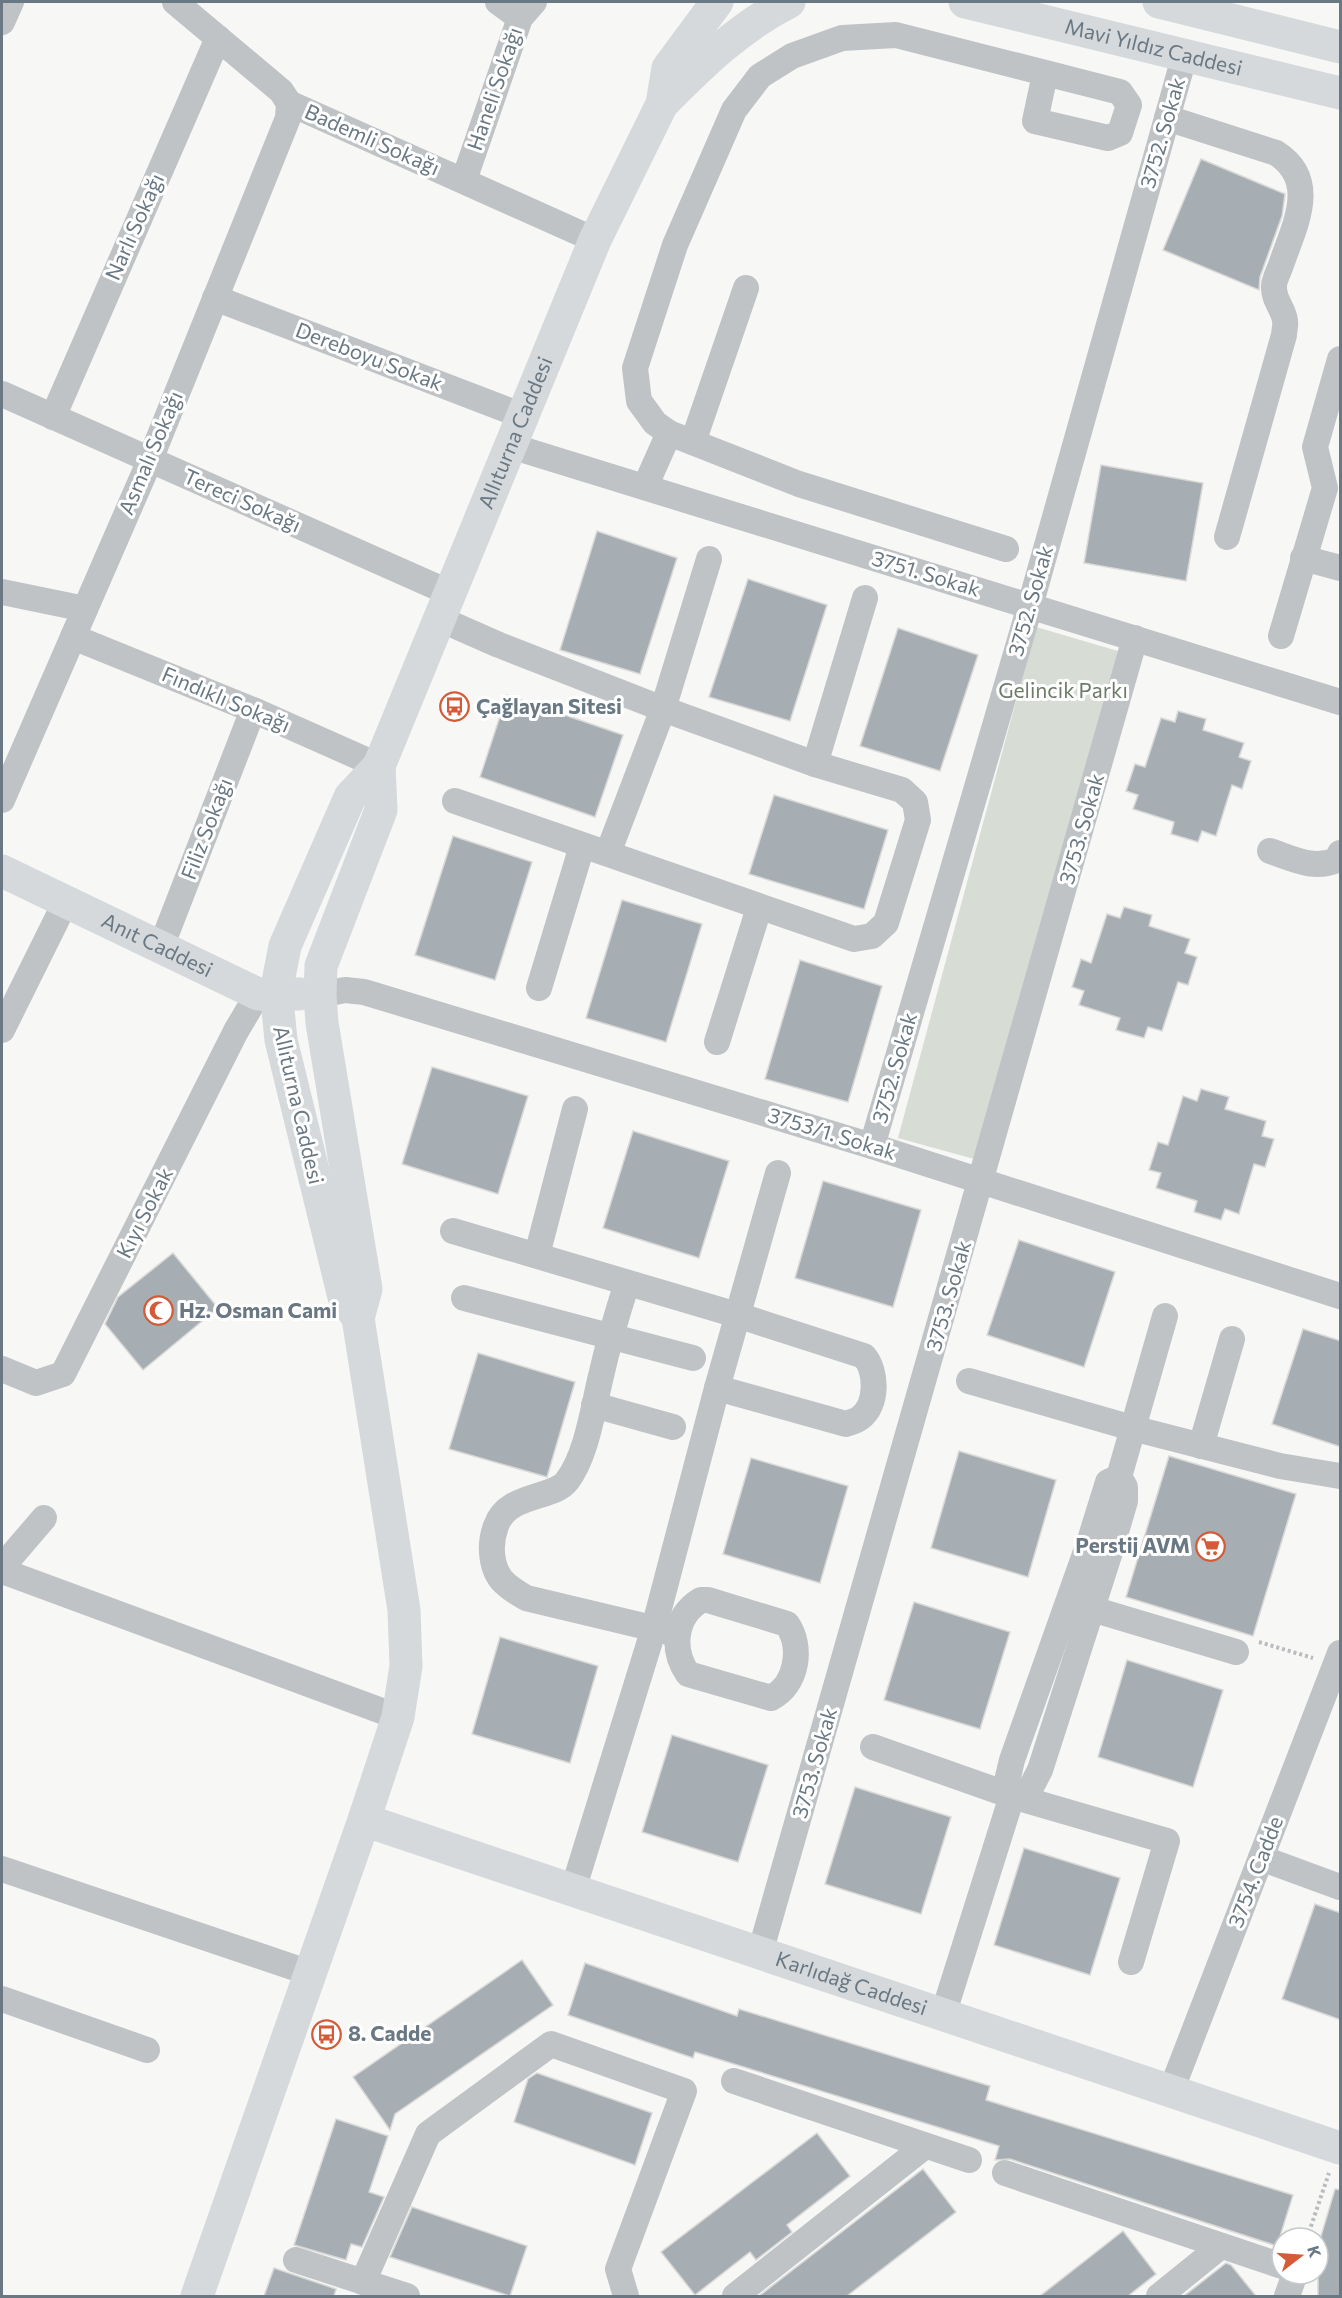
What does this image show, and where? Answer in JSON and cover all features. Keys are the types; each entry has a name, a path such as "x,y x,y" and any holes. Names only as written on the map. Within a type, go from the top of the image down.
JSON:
{"main road":[{"name":"Allıturna Caddesi","path":"358,1318 344,1297 281,1040 267,994 285,946 350,797 379,766 595,240 662,104 668,68 717,2"},
{"name":"Allıturna Caddesi","path":"662,104 735,35 762,16 789,2"},
{"name":"Mavi Yıldız Caddesi","path":"965,2 1341,93"},
{"path":"1162,2 1341,47"},
{"name":"Allıturna Caddesi","path":"379,766 381,810 321,966 320,995 322,1023 366,1289 358,1318 404,1610 406,1666 398,1717"},
{"name":"Anıt Caddesi","path":"2,871 161,947 267,994 320,995"},
{"path":"197,2296 398,1717"},
{"name":"Karlıdağ Caddesi","path":"364,1820 1340,2148"}],"street":[{"path":"2,22 10,2"},
{"path":"498,2 527,10"},
{"name":"Bademli Sokağı","path":"183,4 218,38 281,91 289,103 595,240"},
{"name":"Haneli Sokağı","path":"464,180 527,10"},
{"path":"1006,549 799,484 669,433 655,423 639,400 635,368 675,245 734,110 760,76 792,56 842,38 896,35 1045,74"},
{"name":"Narlı Sokağı","path":"53,417 218,38"},
{"name":"3752. Sokak","path":"872,1146 1030,606 1185,54"},
{"name":"Asmalı Sokağı","path":"2,800 150,460 288,118 289,103"},
{"path":"1167,118 1276,153 1287,160 1296,172 1302,188 1300,210 1274,286 1276,301 1285,320 1284,335 1227,537"},
{"path":"693,442 746,288"},
{"name":"Dereboyu Sokak","path":"215,298 523,416"},
{"path":"1281,636 1324,488 1315,447 1341,359"},
{"name":"Tereci Sokağı","path":"2,394 150,460 445,606 499,645 815,764 902,790 915,802 918,820 886,923 872,936 854,939 455,801"},
{"path":"645,487 669,433"},
{"name":"3751. Sokak","path":"511,446 1341,702"},
{"path":"1303,558 1341,568"},
{"path":"608,853 663,708 709,559"},
{"path":"2,592 85,609"},
{"path":"815,764 865,598"},
{"name":"Fındıklı Sokağı","path":"73,637 253,710 379,766"},
{"name":"3753. Sokak","path":"760,1953 1136,638"},
{"name":"Filiz Sokağı","path":"161,947 253,710"},
{"path":"539,988 582,846"},
{"path":"1270,851 1316,866 1337,860 1341,854"},
{"path":"2,1030 66,901"},
{"path":"717,1042 759,908"},
{"name":"3753/1. Sokak","path":"320,995 345,990 364,992 872,1146 1341,1296"},
{"name":"Kıyı Sokak","path":"2,1369 36,1383 63,1374 236,1031 267,994"},
{"path":"537,1255 575,1109"},
{"path":"573,1890 666,1631 717,1388 778,1173"},
{"path":"453,1231 737,1315 864,1356 870,1363 873,1379 873,1395 867,1411 859,1419 846,1424 717,1388"},
{"path":"627,1283 610,1337 584,1444 566,1483 551,1491 528,1497 504,1512 496,1525 492,1549 494,1569 505,1584 526,1598 666,1631"},
{"path":"464,1298 693,1358"},
{"path":"1012,1796 1029,1791 1040,1770 1092,1610 1125,1501 1125,1487 1119,1477 1165,1316"},
{"path":"1201,1446 1232,1339"},
{"path":"969,1381 1201,1446 1280,1466 1341,1476"},
{"path":"594,1405 673,1427"},
{"path":"943,2015 1012,1796 1007,1781 1012,1760 1090,1540 1108,1482 1119,1477"},
{"path":"44,1518 2,1569 398,1717"},
{"path":"701,1600 708,1600 787,1623 796,1648 788,1685 781,1693 771,1698 688,1674 666,1631 692,1605 701,1600"},
{"path":"1092,1610 1236,1652"},
{"name":"3754. Cadde","path":"1171,2091 1341,1653"},
{"path":"873,1747 1012,1796 1167,1841 1131,1962"},
{"path":"1261,1858 1341,1887"},
{"path":"2,1869 310,1973"},
{"path":"2,1999 147,2050"},
{"path":"363,2282 428,2134 551,2044 684,2091 618,2269 626,2296"},
{"path":"734,2081 969,2160"},
{"path":"735,2296 925,2146"},
{"path":"1005,2173 1270,2262"},
{"path":"1159,2296 1221,2246"},
{"path":"296,2260 407,2296"}],"path":[{"path":"1311,2226 1340,2148"}],"green space":[{"name":"Gelincik Parkı","path":"1036,627 1118,651 974,1159 898,1138"}],"building":[{"path":"1201,159 1285,194 1282,216 1260,277 1259,290 1163,250"},
{"path":"1101,465 1203,483 1186,581 1084,563"},
{"path":"597,531 677,558 640,674 560,650"},
{"path":"748,579 827,605 790,721 709,697"},
{"path":"898,628 978,655 940,771 860,746"},
{"path":"507,695 623,735 595,817 480,777"},
{"path":"1178,711 1206,719 1203,730 1244,743 1239,757 1251,761 1242,789 1232,785 1216,836 1202,831 1198,842 1171,834 1174,822 1133,809 1138,795 1126,791 1135,764 1145,767 1161,718 1175,722"},
{"path":"774,795 888,830 864,909 749,874"},
{"path":"453,836 532,862 495,980 415,955"},
{"path":"622,900 702,924 666,1042 586,1018"},
{"path":"1124,907 1152,915 1149,926 1190,939 1185,953 1197,957 1188,985 1178,982 1162,1031 1148,1027 1144,1038 1116,1030 1120,1018 1079,1005 1084,991 1072,987 1081,959 1091,963 1107,914 1120,918"},
{"path":"800,960 882,986 848,1102 765,1079"},
{"path":"432,1067 528,1096 498,1194 402,1164"},
{"path":"1201,1089 1229,1097 1225,1109 1266,1121 1262,1136 1274,1139 1265,1167 1254,1164 1239,1214 1225,1209 1221,1220 1194,1212 1197,1201 1156,1188 1161,1173 1149,1170 1158,1142 1168,1145 1183,1096 1197,1101"},
{"path":"633,1131 729,1161 699,1258 603,1228"},
{"path":"823,1181 921,1210 893,1307 795,1278"},
{"path":"1019,1240 1115,1272 1084,1367 987,1335"},
{"name":"Hz. Osman Cami","path":"173,1253 218,1308 143,1370 105,1324 118,1297"},
{"path":"1303,1329 1341,1341 1341,1447 1272,1424"},
{"path":"478,1353 575,1382 547,1477 449,1449"},
{"path":"959,1451 1056,1480 1028,1577 931,1548"},
{"name":"Perstij AVM","path":"1169,1456 1296,1494 1253,1636 1126,1597"},
{"path":"751,1458 848,1486 820,1583 723,1554"},
{"path":"914,1602 1010,1632 980,1729 884,1700"},
{"path":"500,1637 598,1666 570,1763 472,1734"},
{"path":"1127,1660 1223,1690 1193,1787 1098,1757"},
{"path":"672,1735 768,1765 738,1862 642,1832"},
{"path":"855,1787 951,1817 921,1914 825,1884"},
{"path":"1024,1848 1120,1878 1090,1975 994,1945"},
{"path":"1315,1904 1341,1913 1341,2020 1282,1999"},
{"path":"522,1960 553,2005 395,2114 390,2130 353,2077"},
{"path":"585,1963 737,2016 739,2009 990,2086 986,2100 1293,2195 1283,2226 1270,2226 1270,2244 1010,2159 995,2160 999,2146 695,2052 693,2058 568,2015"},
{"path":"537,2073 652,2113 635,2165 514,2122 528,2079"},
{"path":"336,2119 388,2136 369,2192 384,2197 362,2247 351,2244 346,2260 294,2245"},
{"path":"817,2133 850,2176 787,2225 792,2232 756,2260 750,2252 695,2295 661,2252"},
{"path":"923,2169 956,2212 847,2296 759,2296"},
{"path":"1335,2189 1341,2190 1341,2296 1318,2296 1318,2286 1330,2286 1330,2226 1324,2226"},
{"path":"412,2207 527,2246 510,2296 390,2257"},
{"path":"1123,2231 1156,2274 1128,2296 1040,2296"},
{"path":"1226,2263 1231,2265 1256,2296 1184,2296"},
{"path":"274,2268 336,2289 334,2296 264,2296"}],"place":[{"name":"Çağlayan Sitesi","path":"455,707"},
{"name":"Hz. Osman Cami","path":"158,1311"},
{"name":"Perstij AVM","path":"1211,1546"},
{"name":"8. Cadde","path":"327,2034"}]}
